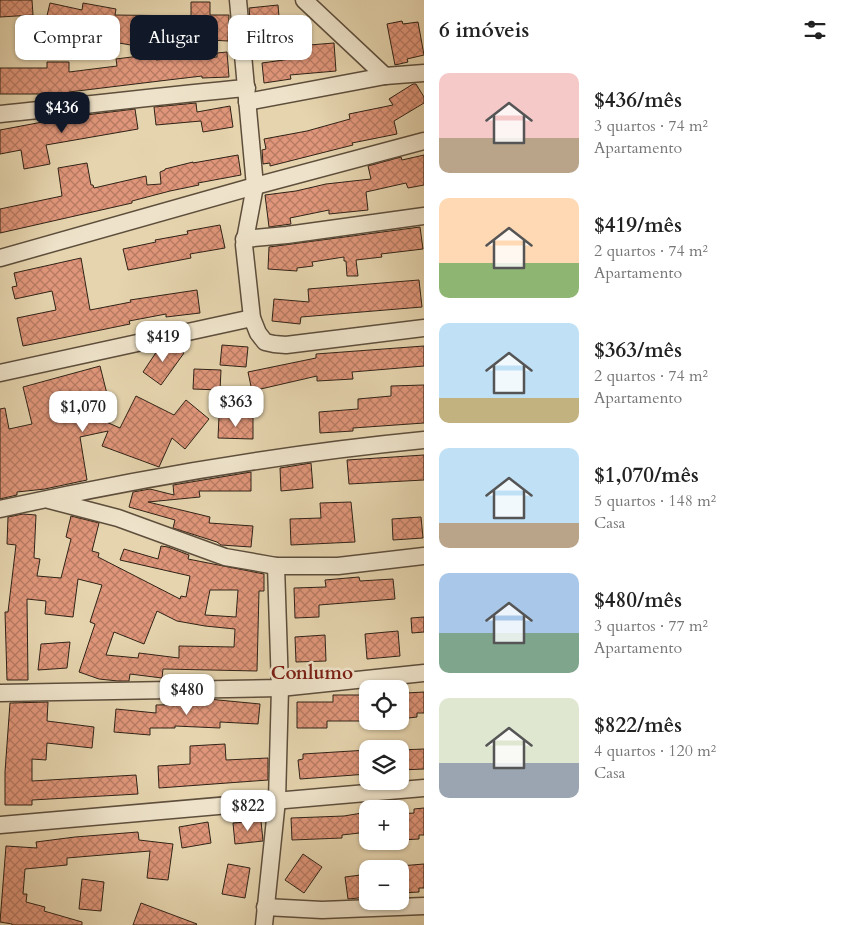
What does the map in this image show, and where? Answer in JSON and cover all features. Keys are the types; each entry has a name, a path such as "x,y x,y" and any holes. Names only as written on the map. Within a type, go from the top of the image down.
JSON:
{"street":[{"path":"238,0 255,186 244,239 244,255 252,318 258,333 265,342 286,345 424,328"},
{"path":"304,0 385,76"},
{"path":"0,114 161,96 247,95 424,72"},
{"path":"0,258 255,186 424,141"},
{"path":"244,239 287,236 424,216"},
{"path":"0,373 252,318"},
{"path":"0,509 164,475 341,448 424,440"},
{"path":"44,499 118,518 217,555 276,566 338,566 424,556"},
{"path":"264,925 277,800 280,688 276,566"},
{"path":"0,693 280,688 424,674"},
{"path":"0,825 424,788"},
{"path":"265,907 322,910 424,906"}],"building":[{"path":"0,0 32,0 33,15 0,17"},
{"path":"191,2 210,2 210,15 191,15"},
{"path":"50,3 82,10 83,3 116,9 115,15 47,15"},
{"path":"278,5 279,15 250,15 249,8"},
{"path":"120,15 130,15 130,45 120,43"},
{"path":"218,15 228,15 228,41 218,40"},
{"path":"402,21 403,24 418,22 424,55 407,59 408,62 395,65 387,24"},
{"path":"334,43 336,71 290,75 291,79 264,83 262,63 284,60 312,60 312,45"},
{"path":"227,52 229,77 202,78 202,76 69,92 69,94 0,94 0,68 47,68 47,62 69,62 69,72 117,66 116,60 130,57 130,60 218,60 218,53"},
{"path":"416,84 424,97 424,103 394,121 397,134 352,143 353,145 270,166 270,163 263,164 262,150 266,149 264,139 307,131 350,119 349,114 393,105 389,99"},
{"path":"196,103 197,112 230,106 233,127 203,132 201,121 156,125 154,107"},
{"path":"135,109 138,129 46,145 50,164 24,169 21,150 0,154 0,130 69,117"},
{"path":"238,155 241,175 198,183 199,185 132,201 132,203 0,233 0,209 62,196 58,168 87,163 91,185 94,188 146,176 147,185 161,184 160,172 165,169 193,162"},
{"path":"424,155 424,185 408,188 406,183 366,192 368,210 329,214 329,210 290,218 291,224 269,227 265,195 296,191 326,184 371,179 368,166 401,157 402,160"},
{"path":"220,225 225,248 190,254 191,258 128,270 123,249 156,242 155,240 188,234 187,231"},
{"path":"420,227 423,249 381,254 382,257 356,260 358,276 347,276 344,257 312,262 313,266 297,268 297,271 268,269 269,247"},
{"path":"81,258 90,310 131,302 130,300 197,290 200,313 166,317 166,314 129,321 130,324 23,346 17,318 56,310 52,291 15,299 12,287 17,286 14,273"},
{"path":"419,280 422,307 301,317 300,324 272,321 274,299 309,302 308,289"},
{"path":"173,345 184,353 161,385 143,372 159,348"},
{"path":"222,345 248,347 246,367 220,365"},
{"path":"424,346 424,366 352,372 353,379 317,381 317,376 252,391 248,372 316,358 316,354"},
{"path":"100,366 107,394 98,396 104,421 120,428 136,396 174,415 186,400 209,419 185,449 172,438 159,467 102,446 108,431 80,437 87,480 45,489 17,492 17,495 0,499 0,409 5,408 9,429 32,424 23,387"},
{"path":"194,369 221,370 220,390 193,389"},
{"path":"424,385 424,423 353,428 353,431 320,433 319,412 358,409 358,399 391,396 391,386"},
{"path":"219,416 253,417 253,439 218,438"},
{"path":"424,455 424,480 349,484 347,460"},
{"path":"311,463 313,488 281,491 280,468"},
{"path":"251,472 251,491 199,491 200,497 148,502 210,517 209,523 253,526 251,547 221,545 173,528 175,520 129,507 133,492 150,489 174,495 173,485"},
{"path":"351,502 355,542 291,545 290,519 321,518 320,503"},
{"path":"23,514 36,515 34,558 40,559 37,576 61,578 71,539 66,537 71,516 99,523 92,551 99,553 98,557 180,599 181,596 186,597 190,576 120,560 124,549 158,559 161,546 168,547 189,555 188,559 264,574 264,591 259,591 257,671 163,669 162,678 130,674 129,681 99,679 79,672 95,624 90,622 102,585 78,579 73,617 45,614 46,601 27,599 28,680 7,680 5,612 8,612 16,545 7,544 8,517","holes":["210,590 238,590 236,617 205,615","157,611 177,621 235,629 234,647 179,646 179,658 139,653 138,658 106,655 114,632 144,644"]},
{"path":"421,517 423,538 393,540 392,519"},
{"path":"359,577 360,581 393,579 395,599 319,605 319,617 295,618 294,588 326,587 325,580"},
{"path":"424,617 424,632 412,633 411,618"},
{"path":"398,631 400,656 367,659 365,634"},
{"path":"325,635 326,661 296,662 295,637"},
{"path":"70,642 67,668 38,670 41,644"},
{"path":"424,692 424,713 417,713 417,717 409,718 409,693"},
{"path":"333,695 359,695 359,721 327,721 327,728 297,728 297,702 333,702"},
{"path":"208,699 260,704 258,724 220,722 220,728 175,726 175,728 150,728 150,735 114,732 116,709 156,713 156,705 208,704"},
{"path":"48,702 47,721 94,727 92,748 47,743 46,760 32,759 32,781 136,775 138,794 32,800 32,805 5,805 5,772 10,703"},
{"path":"225,744 226,760 268,758 268,780 159,788 158,766 190,764 190,746"},
{"path":"424,749 424,769 409,770 409,750"},
{"path":"359,751 359,775 300,779 298,760 303,759 303,754"},
{"path":"424,808 424,835 419,835 419,839 409,840 409,813 414,813 414,809"},
{"path":"359,814 359,833 342,835 342,838 292,840 291,818 344,816"},
{"path":"261,821 263,841 235,844 233,823"},
{"path":"208,822 211,843 182,848 179,827"},
{"path":"138,832 139,840 173,844 168,880 147,878 150,851 67,858 67,865 25,869 23,894 27,894 26,902 45,907 44,911 82,922 82,925 12,925 0,922 6,846 37,848 36,842"},
{"path":"303,854 322,867 304,893 285,880"},
{"path":"228,864 250,868 245,898 222,894"},
{"path":"424,864 424,888 419,888 419,892 409,893 409,865"},
{"path":"359,875 359,898 348,899 345,877"},
{"path":"82,879 104,882 101,911 79,909"},
{"path":"141,903 197,924 133,925"}],"district":[{"name":"Conlumo","path":"312,673"}]}
